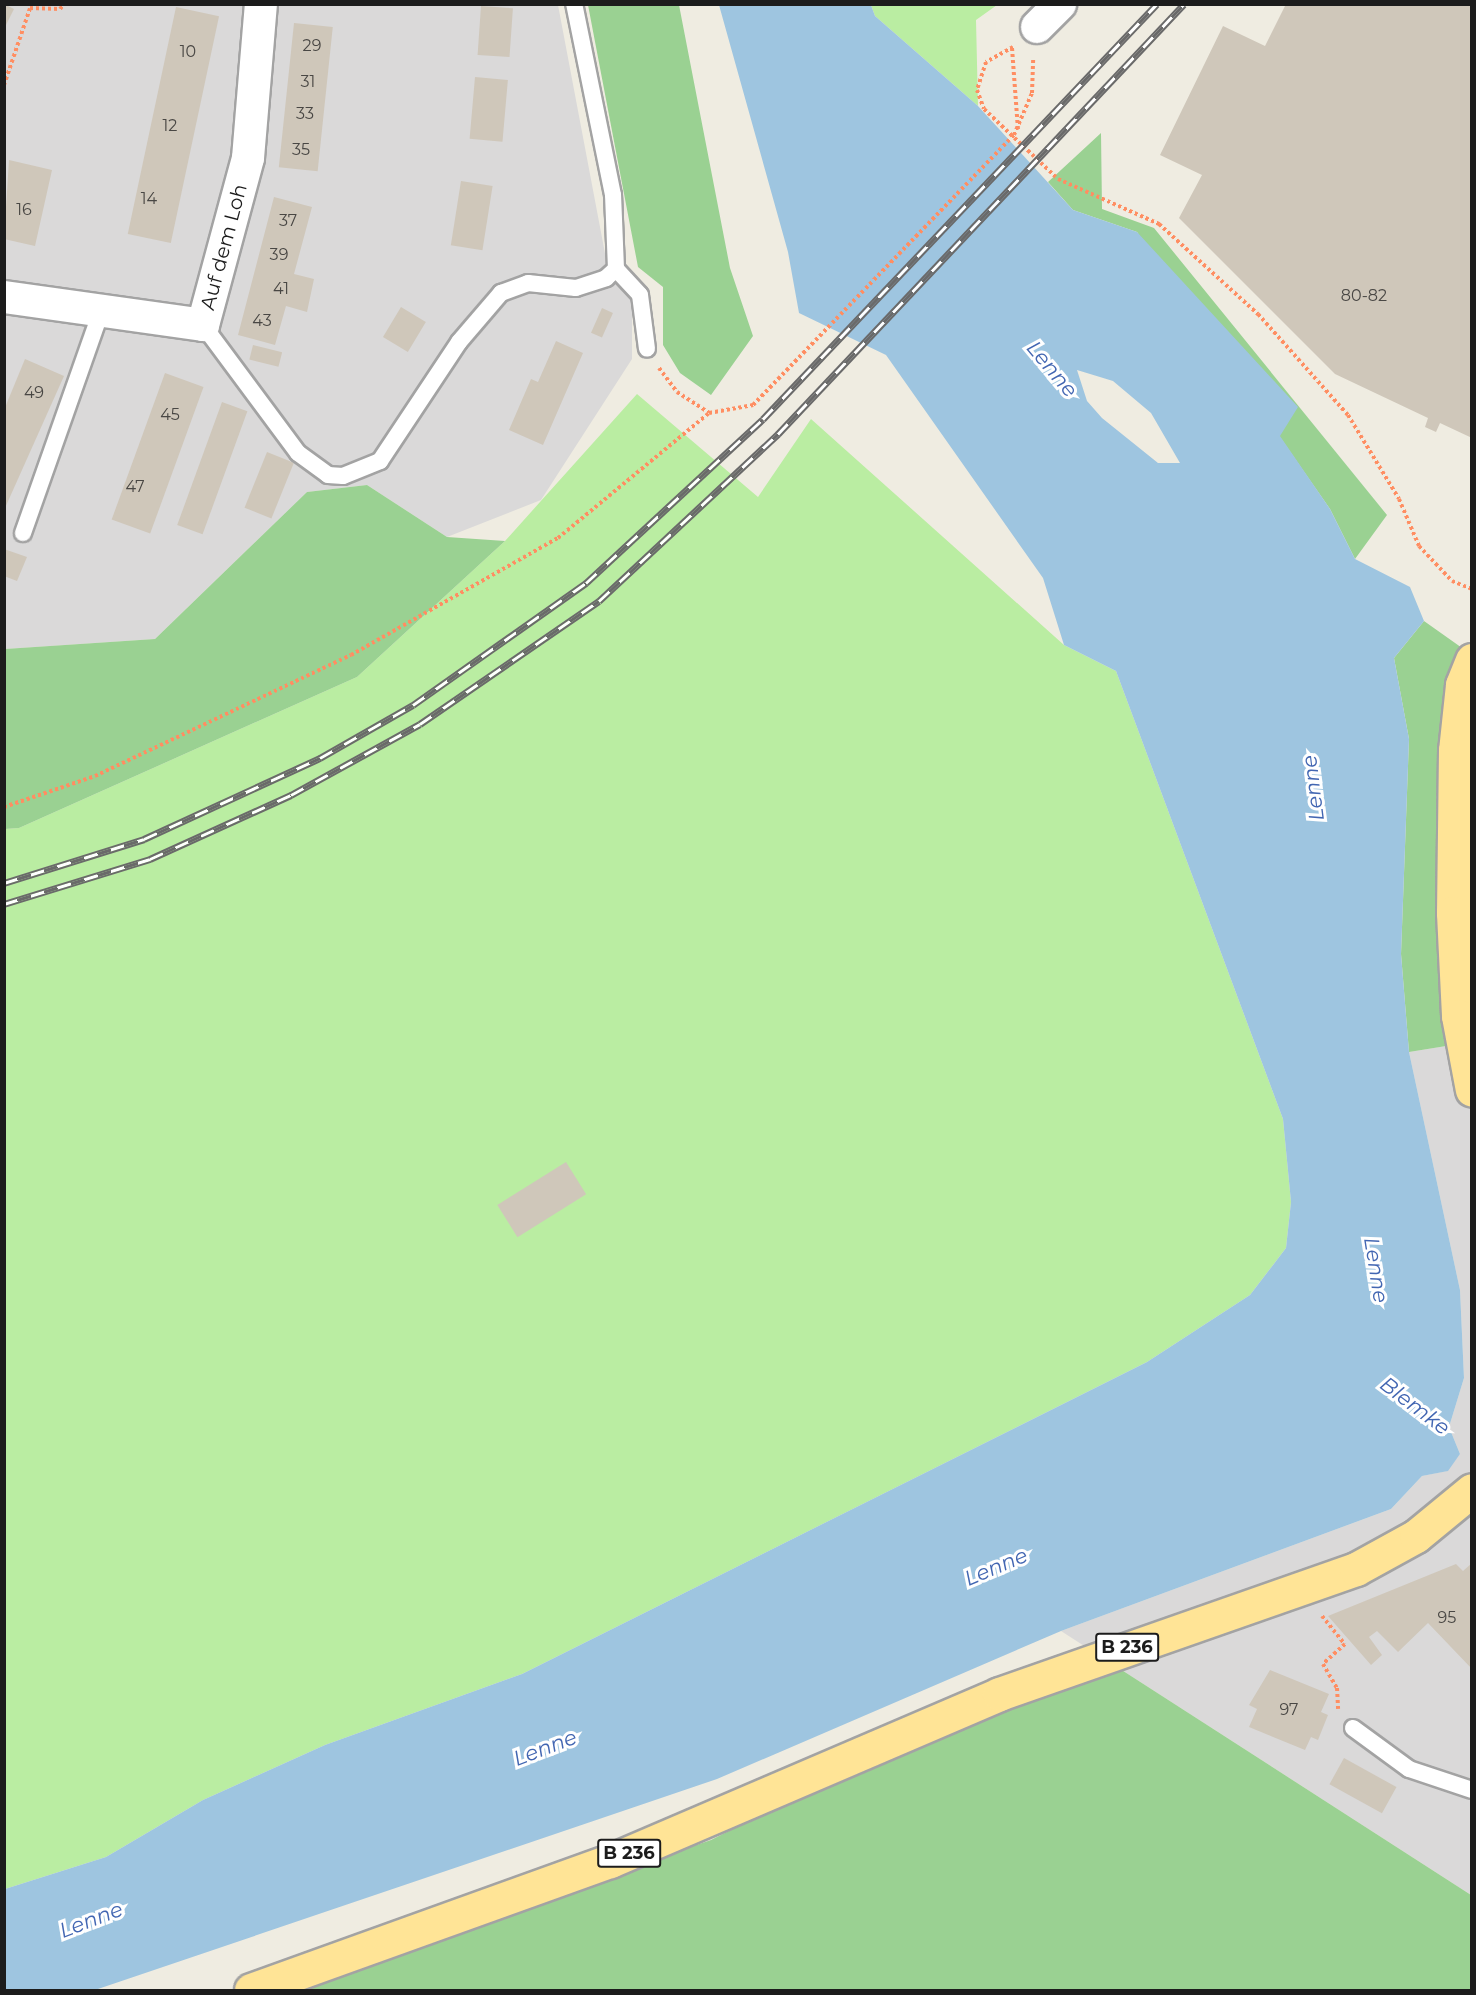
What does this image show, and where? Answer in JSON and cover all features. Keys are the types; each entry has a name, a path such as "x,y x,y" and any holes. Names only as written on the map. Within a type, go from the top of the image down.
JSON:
{"main road":[{"path":"1472,660 1462,685 1455,750 1453,913 1458,1016 1472,1090"},
{"name":"B 236","path":"251,1990 610,1861 999,1694 1356,1569 1416,1536 1472,1490"}],"street":[{"name":"Auf dem Loh","path":"4,297 203,325 248,158 261,4"},
{"path":"1037,27 1060,4"}],"lane":[{"path":"574,4 613,195 616,269 640,295 647,349"},
{"path":"203,325 298,453 328,476 343,476 380,461 459,342 501,293 528,283 592,286 616,269"},
{"path":"22,533 101,311"},
{"path":"1353,1728 1409,1769 1472,1790"}],"path":[{"path":"4,85 30,8 60,9 64,4"},
{"path":"4,807 95,776 233,712 495,576 558,538 709,413 753,405 1018,130 1032,93 1037,27"},
{"path":"1018,130 1012,48 986,62 977,90 984,109 1058,179 1159,224 1258,314 1348,415 1399,499 1419,546 1452,581 1472,589"},
{"path":"677,392 709,413"},
{"path":"1328,1625 1345,1644 1323,1664 1337,1688 1338,1711 1353,1728"}],"shaded area":[{"path":"5,5 558,5 607,264 632,302 632,359 541,500 447,537 367,485 307,492 155,639 5,649"},
{"path":"1471,1042 1471,1895 1061,1631 1391,1509 1422,1476 1447,1471 1460,1454 1449,1427 1464,1378 1460,1290 1409,1052"}],"green space":[{"path":"588,5 679,5 730,268 753,336 711,395 680,373 663,345 663,287 638,267"},
{"path":"871,5 997,5 976,20 978,106 875,16"},
{"path":"1101,133 1102,209 1154,228 1387,515 1355,559 1330,509 1137,232 1073,210 1048,182"},
{"path":"637,394 758,497 811,419 1064,645 1116,671 1283,1119 1291,1202 1286,1248 1250,1295 1147,1362 522,1674 325,1745 203,1800 106,1857 5,1889 5,829 19,828 357,677 505,541"},
{"path":"367,485 447,537 505,541 357,677 19,828 5,829 5,649 155,639 307,492"},
{"path":"1424,621 1472,655 1471,1042 1409,1052 1401,954 1409,739 1394,658"},
{"path":"1117,1667 1471,1895 1471,1990 275,1990 711,1840 999,1694"}],"water":[{"path":"719,5 871,5 875,16 978,106 1073,210 1137,232 1298,407 1280,436 1330,509 1355,559 1410,587 1424,621 1394,658 1409,739 1401,954 1409,1052 1460,1290 1464,1378 1449,1427 1460,1454 1448,1471 1422,1476 1391,1509 1061,1631 717,1779 95,1990 5,1990 5,1889 106,1857 203,1800 325,1745 522,1674 1147,1362 1250,1295 1286,1248 1291,1202 1283,1119 1116,671 1064,645 1043,578 886,355 799,313 788,252","holes":["1077,370 1113,381 1151,413 1180,463 1158,463 1102,418 1087,401"]}],"building":[{"path":"4,4 14,9 5,27 4,27"},
{"path":"1286,4 1472,4 1472,438 1440,423 1436,432 1425,427 1428,418 1335,374 1179,218 1202,175 1160,155 1223,26 1265,46"},
{"path":"481,6 513,8 510,57 478,55"},
{"path":"176,7 219,16 171,243 128,234"},
{"path":"294,23 333,27 318,171 279,167"},
{"path":"475,77 508,80 502,142 470,139"},
{"path":"9,160 52,170 35,246 4,239"},
{"path":"461,181 493,186 482,250 451,245"},
{"path":"274,197 312,207 294,274 314,279 307,312 286,306 275,345 238,335"},
{"path":"401,307 426,322 408,352 383,337"},
{"path":"602,308 613,313 602,338 591,333"},
{"path":"556,341 583,353 543,445 509,430 531,379 538,382"},
{"path":"253,345 282,352 278,367 249,360"},
{"path":"25,359 64,376 5,508 4,410"},
{"path":"165,373 204,387 150,534 112,520"},
{"path":"222,402 247,411 203,534 177,525"},
{"path":"267,452 294,463 271,518 245,508"},
{"path":"4,549 27,557 17,581 4,576"},
{"path":"566,1162 586,1194 517,1237 497,1205"},
{"path":"1472,1563 1472,1669 1428,1623 1398,1652 1377,1631 1369,1637 1382,1655 1371,1665 1328,1616 1456,1564 1463,1571"},
{"path":"1270,1670 1329,1694 1321,1712 1328,1715 1318,1740 1311,1737 1305,1750 1249,1727 1257,1709 1249,1705"},
{"path":"1344,1758 1396,1787 1382,1813 1329,1784"}],"railway":[{"path":"4,883 144,839 320,758 413,705 586,583 763,419 1157,4"},
{"path":"4,904 150,859 291,795 420,724 599,601 778,434 1184,4"}],"water label":[{"name":"Lenne","path":"1052,369"},
{"name":"Lenne","path":"1313,788"},
{"name":"Lenne","path":"1376,1270"},
{"name":"Blemke","path":"1415,1406"},
{"name":"Lenne","path":"996,1567"},
{"name":"Lenne","path":"545,1748"},
{"name":"Lenne","path":"91,1920"}]}
